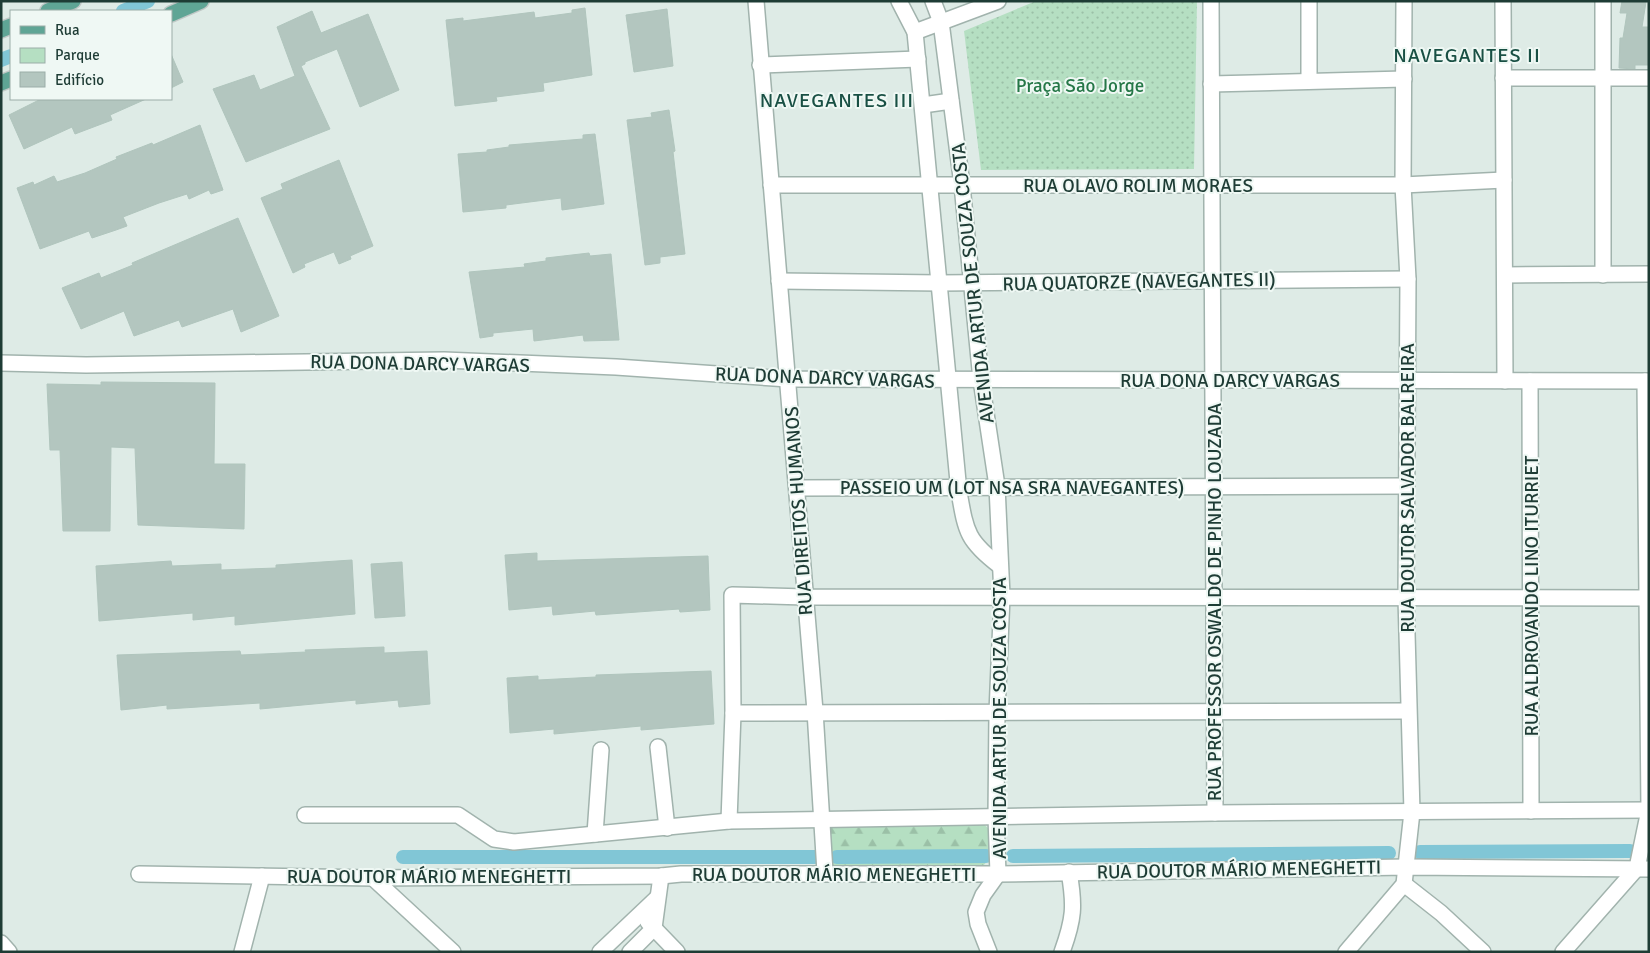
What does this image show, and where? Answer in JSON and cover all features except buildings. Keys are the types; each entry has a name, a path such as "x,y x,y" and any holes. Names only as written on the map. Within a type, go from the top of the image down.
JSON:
{"main road":[{"path":"50,10 73,1"},
{"path":"172,14 201,1"}],"street":[{"name":"RUA DIREITOS HUMANOS","path":"756,1 815,712 825,872"},
{"name":"AVENIDA ARTUR DE SOUZA COSTA","path":"899,1 915,32 959,492 965,526 972,542 1000,566"},
{"name":"AVENIDA ARTUR DE SOUZA COSTA","path":"932,1 941,22 962,185 970,283 981,380 996,486 1002,596 997,712 996,817 998,874 983,896 976,912 978,924 989,952"},
{"path":"915,32 998,1"},
{"name":"RUA PROFESSOR OSWALDO DE PINHO LOUZADA","path":"1210,1 1216,813"},
{"path":"1309,1 1309,82"},
{"name":"RUA DOUTOR SALVADOR BALREIRA","path":"1404,1 1403,185 1408,278 1406,598 1412,812 1404,884"},
{"path":"1503,1 1505,381"},
{"path":"1603,1 1603,275"},
{"path":"760,65 918,59"},
{"path":"1503,78 1649,78"},
{"path":"1211,84 1404,79"},
{"path":"923,105 951,102"},
{"name":"RUA OLAVO ROLIM MORAES","path":"772,185 1403,185 1504,180"},
{"path":"1505,275 1649,274"},
{"name":"RUA QUATORZE (NAVEGANTES II)","path":"779,281 940,284 1408,278"},
{"name":"RUA DONA DARCY VARGAS","path":"1,363 86,365 444,360 616,367 788,379 1647,381"},
{"name":"RUA ALDROVANDO LINO ITURRIET","path":"1530,381 1532,811"},
{"path":"1563,952 1643,868 1649,810 1647,381"},
{"name":"PASSEIO UM (LOT NSA SRA NAVEGANTES)","path":"797,488 1406,486"},
{"path":"729,821 733,713 732,595 805,597 1648,598"},
{"path":"733,713 1408,711"},
{"path":"658,747 667,828"},
{"path":"595,834 602,750"},
{"name":"RUA DOUTOR MÁRIO MENEGHETTI","path":"305,815 458,815 494,839 514,842 729,821 1216,813 1649,810"},
{"name":"RUA DOUTOR MÁRIO MENEGHETTI","path":"139,874 373,878 660,876 825,872 998,874 1406,867 1643,868"},
{"path":"1062,952 1071,926 1074,903 1069,872"},
{"path":"242,952 262,876"},
{"path":"630,952 654,928 660,876"},
{"path":"373,878 453,952"},
{"path":"1346,952 1404,884 1441,913 1483,952"},
{"path":"600,952 657,898"},
{"path":"639,915 677,952"},
{"path":"1,943 9,952"}],"green space":[{"name":"Praça São Jorge","path":"1036,1 1197,1 1194,169 981,170 964,31"},
{"path":"982,823 988,828 990,858 983,866 835,867 832,865 829,828 831,825"}],"waterway":[{"path":"126,10 148,1"},
{"path":"1,60 10,56"},
{"path":"1420,852 1630,851"},
{"path":"1013,856 1389,853"},
{"path":"837,857 986,856"},
{"path":"403,857 815,857"}],"district":[{"name":"NAVEGANTES II","path":"1467,55"},
{"name":"NAVEGANTES III","path":"837,100"}]}
